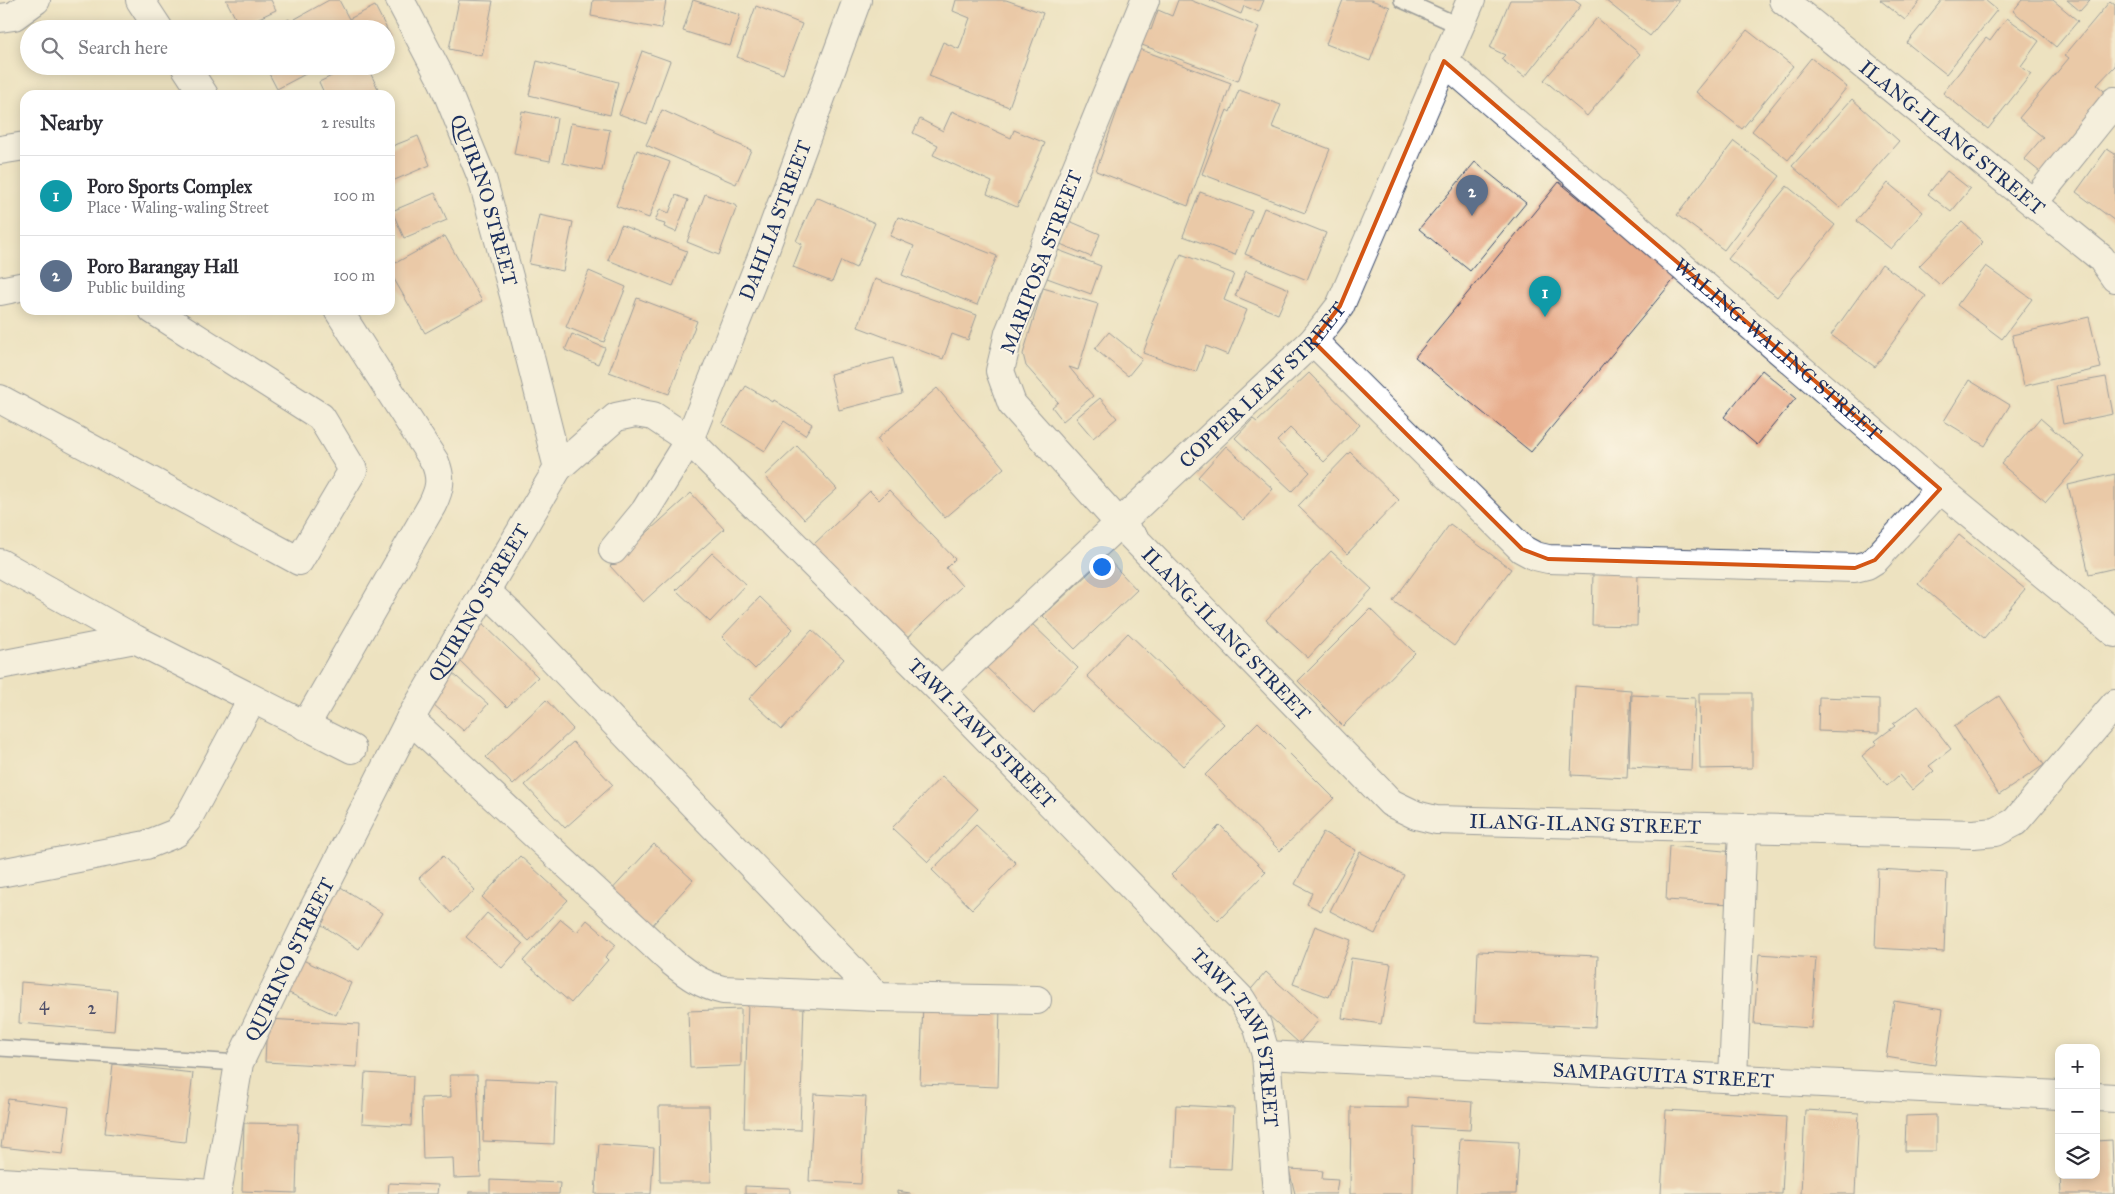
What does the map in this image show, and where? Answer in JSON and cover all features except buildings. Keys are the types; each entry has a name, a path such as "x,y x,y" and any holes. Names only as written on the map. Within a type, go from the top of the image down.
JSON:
{"street":[{"path":"0,18 14,16 36,0"},
{"path":"140,0 153,20"},
{"name":"QUIRINO STREET","path":"216,1194 238,1063 306,924 410,720 558,468 482,178 443,82 400,0"},
{"name":"DAHLIA STREET","path":"613,550 645,511 689,440 765,249 857,0"},
{"name":"MARIPOSA STREET","path":"1120,524 1012,404 1000,371 1009,333 1146,0"},
{"name":"COPPER LEAF STREET","path":"940,691 1313,341 1340,306 1471,0"},
{"name":"ILANG-ILANG STREET","path":"1783,0 2101,258 2115,278"},
{"name":"WALING-WALING STREET","path":"1444,61 1940,489 2115,633"},
{"path":"191,75 201,90"},
{"path":"2034,202 2115,101"},
{"path":"0,150 20,147"},
{"path":"0,291 20,287"},
{"path":"0,399 299,561 353,470 321,417 161,315"},
{"path":"305,726 432,505 439,490 441,476 435,462 341,315"},
{"path":"1313,341 1522,549 1535,556 1558,559 1855,568 1867,565 1875,560 1940,489"},
{"name":"TAWI-TAWI STREET","path":"558,468 616,417 635,413 653,416 689,440 940,691 1241,999 1257,1025 1266,1055 1277,1194"},
{"name":"ILANG-ILANG STREET","path":"1120,524 1391,803 1416,816 1436,820 1973,834 1996,832 2015,822 2115,704"},
{"path":"0,563 135,639 252,700 352,749"},
{"path":"486,592 509,613 878,997"},
{"path":"0,665 135,639"},
{"path":"0,873 146,845 176,833 187,820 252,700"},
{"path":"410,720 672,962 692,978 706,986 723,990 878,997 1037,1000"},
{"path":"1734,1079 1743,828"},
{"name":"SAMPAGUITA STREET","path":"1266,1055 2055,1096"},
{"path":"2100,1097 2115,1098"},
{"path":"0,1182 216,1194"}],"lane":[{"path":"1402,0 1460,26"},
{"path":"0,1048 238,1063"}],"highlighted area":[{"path":"1444,61 1940,489 1875,560 1855,568 1548,559 1522,549 1313,341 1340,306"}],"place":[{"name":"Poro Barangay Hall","path":"1472,216"},
{"name":"Poro Sports Complex","path":"1545,317"}]}
